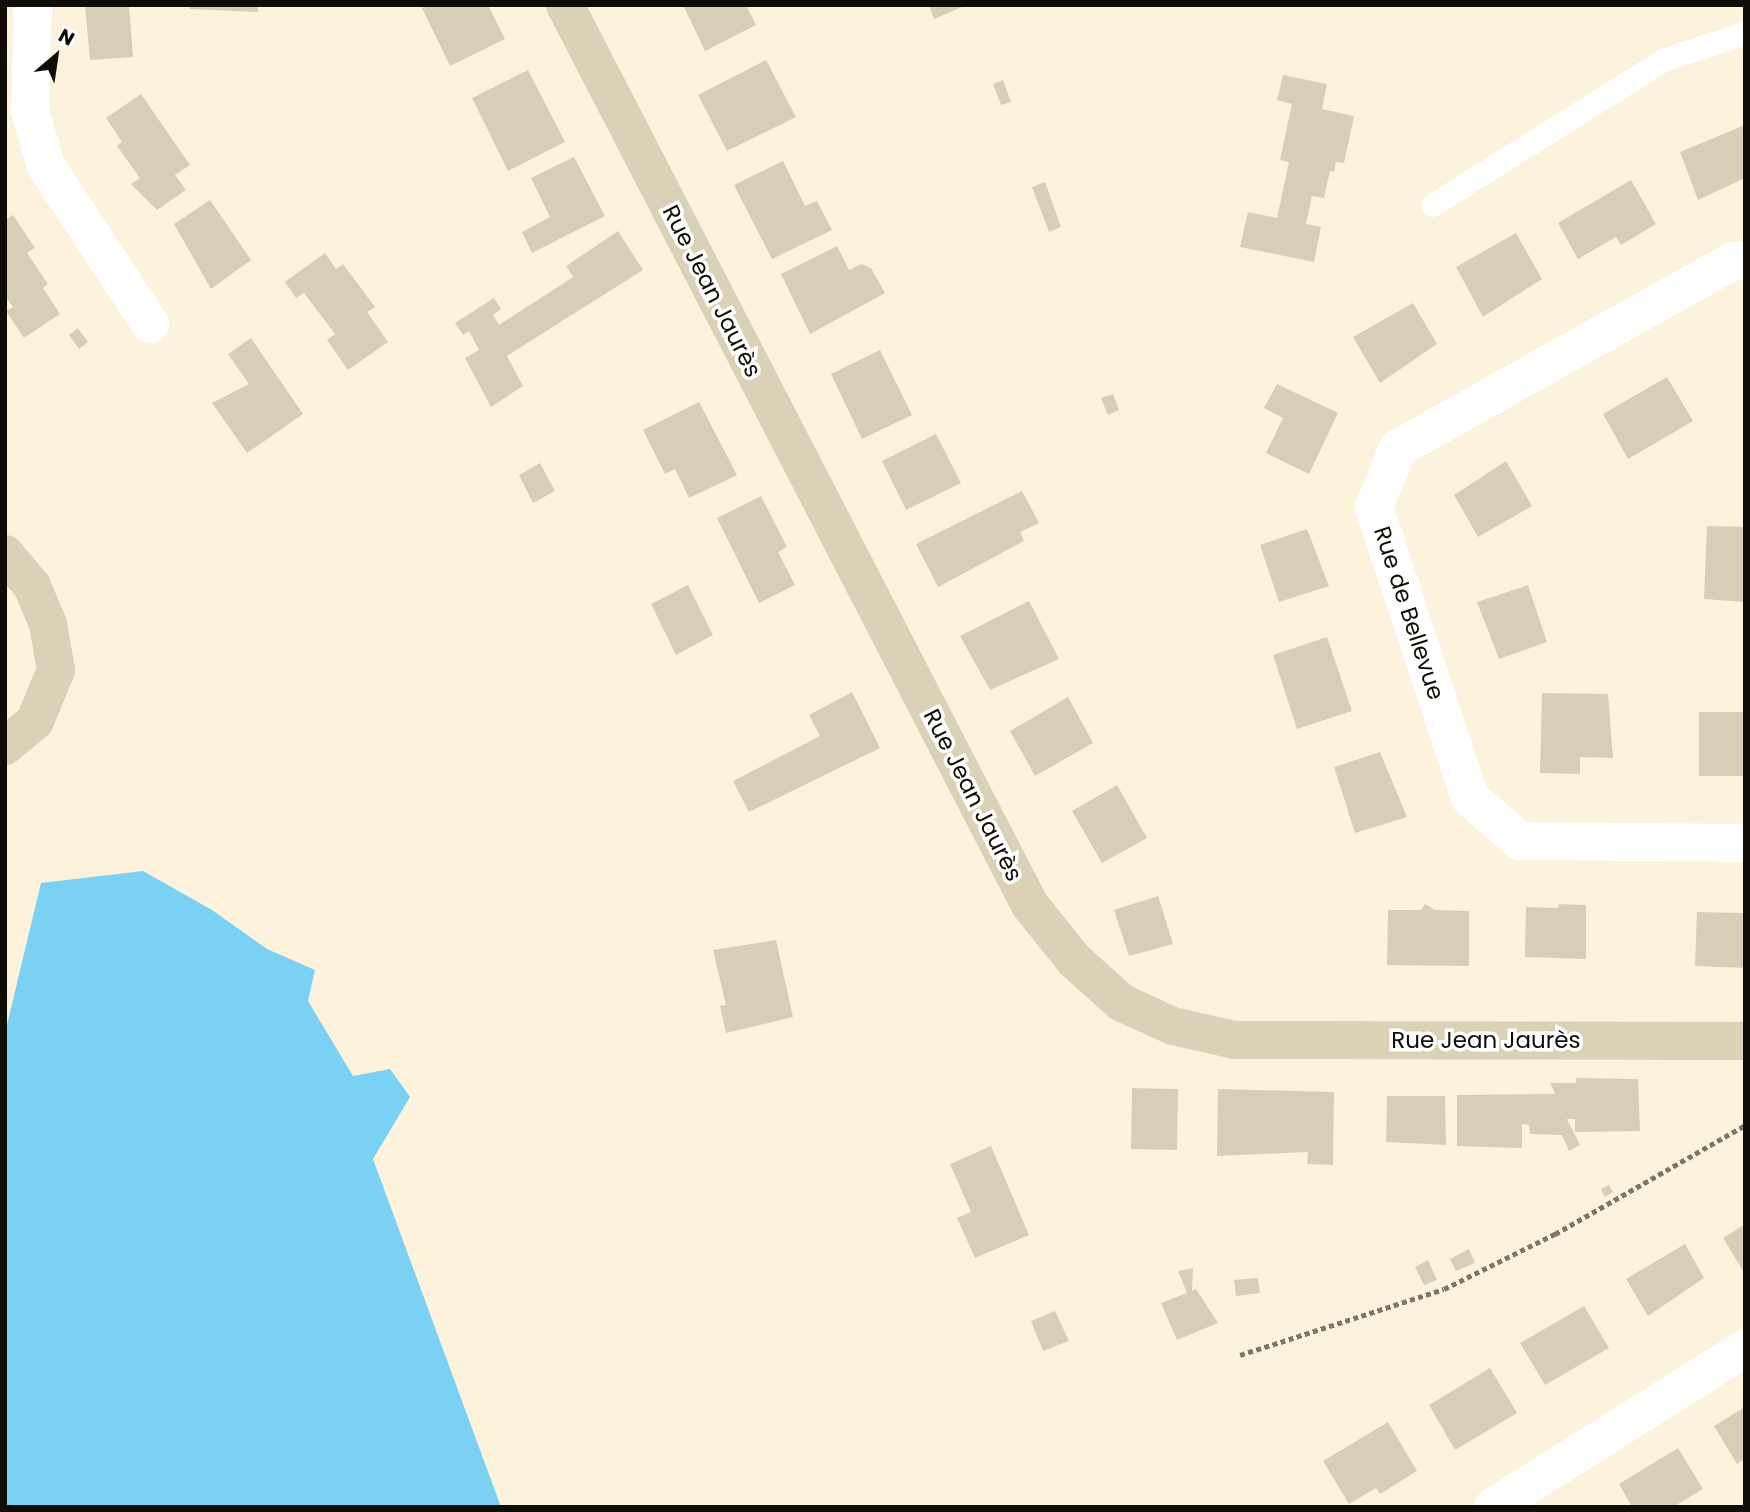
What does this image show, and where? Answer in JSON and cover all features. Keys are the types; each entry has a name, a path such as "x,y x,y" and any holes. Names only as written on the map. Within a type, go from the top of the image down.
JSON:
{"street":[{"path":"33,5 30,111 46,166 150,324"},
{"name":"Rue Jean Jaurès","path":"565,5 1030,905 1074,960 1122,1003 1173,1026 1234,1040 1745,1041"},
{"name":"Rue de Bellevue","path":"1745,261 1733,261 1398,448 1374,507 1470,798 1520,841 1745,843"},
{"path":"5,554 32,586 48,624 57,670 35,721 5,746"},
{"path":"1493,1507 1745,1348"}],"lane":[{"path":"1432,205 1663,61 1745,33"}],"path":[{"path":"1240,1355 1444,1289 1555,1234 1745,1125"}],"water":[{"path":"143,871 212,910 267,949 315,970 308,1001 353,1076 390,1069 410,1097 373,1159 501,1507 5,1507 5,1033 41,883"}],"building":[{"path":"85,5 129,5 133,57 90,60"},
{"path":"190,5 258,5 258,12 189,9"},
{"path":"428,5 488,5 505,39 450,66 422,8"},
{"path":"683,5 746,5 756,25 705,51"},
{"path":"929,5 961,5 962,7 934,19"},
{"path":"766,60 796,117 727,151 698,95"},
{"path":"528,70 565,142 508,171 472,98"},
{"path":"1283,75 1327,84 1322,109 1354,116 1344,163 1336,162 1334,172 1330,171 1324,198 1312,196 1306,224 1321,227 1314,262 1240,247 1248,212 1277,218 1289,162 1280,160 1292,104 1277,100"},
{"path":"1003,80 1011,102 1001,105 993,84"},
{"path":"141,94 190,165 175,175 186,190 157,210 131,184 140,178 117,146 122,142 106,118"},
{"path":"1745,125 1745,178 1698,200 1680,152"},
{"path":"574,157 605,216 532,253 522,232 550,217 531,178"},
{"path":"783,161 805,206 817,201 832,230 772,259 734,185"},
{"path":"1631,180 1656,224 1621,245 1616,237 1578,259 1558,223"},
{"path":"1045,182 1061,227 1049,232 1032,187"},
{"path":"210,200 251,260 211,289 174,224"},
{"path":"13,215 35,248 27,253 48,284 43,288 60,314 24,338 6,311 13,307 5,296 5,220"},
{"path":"618,231 643,270 507,356 523,386 491,407 465,358 479,350 469,331 463,335 455,323 494,298 501,309 493,315 499,325 573,277 566,266"},
{"path":"1516,233 1542,279 1483,317 1456,267"},
{"path":"837,246 849,270 861,264 871,268 885,293 810,334 781,274"},
{"path":"325,253 336,269 343,264 375,307 367,312 388,342 348,370 327,340 335,334 304,293 296,298 285,282"},
{"path":"1413,303 1437,344 1380,383 1353,337"},
{"path":"78,328 88,342 79,349 69,335"},
{"path":"251,338 303,414 247,453 212,403 249,384 228,354"},
{"path":"880,350 912,415 862,439 831,374"},
{"path":"1667,377 1693,421 1628,459 1603,414"},
{"path":"1277,384 1338,413 1309,474 1266,453 1283,418 1264,408"},
{"path":"1113,394 1119,410 1108,415 1101,398"},
{"path":"699,402 737,475 689,498 675,469 665,474 643,430"},
{"path":"936,434 961,483 906,510 882,461"},
{"path":"1506,461 1532,506 1478,537 1454,495"},
{"path":"540,463 555,491 533,503 519,475"},
{"path":"1022,491 1039,523 1020,532 1024,541 938,587 916,544"},
{"path":"761,496 787,547 778,552 795,585 759,603 717,518"},
{"path":"1707,526 1745,527 1745,602 1704,599"},
{"path":"1307,529 1329,586 1279,602 1260,545"},
{"path":"688,585 713,635 676,655 651,604"},
{"path":"1528,585 1547,642 1499,659 1477,602"},
{"path":"1029,601 1059,659 990,690 960,636"},
{"path":"1327,637 1352,711 1297,729 1273,655"},
{"path":"852,692 880,748 749,812 733,781 820,736 809,715"},
{"path":"1542,693 1608,694 1613,758 1580,757 1580,774 1540,773"},
{"path":"1068,697 1093,743 1035,776 1010,731"},
{"path":"1699,712 1745,712 1745,776 1699,776"},
{"path":"1380,752 1407,817 1355,833 1334,767"},
{"path":"1117,785 1147,838 1102,863 1072,811"},
{"path":"1158,896 1173,944 1129,956 1114,910"},
{"path":"1425,904 1435,910 1469,911 1469,966 1387,965 1388,910 1421,910"},
{"path":"1559,904 1586,905 1586,959 1525,957 1526,907 1558,908"},
{"path":"1697,912 1745,913 1745,968 1695,966"},
{"path":"776,940 793,1017 726,1033 720,1006 726,1005 713,950"},
{"path":"1576,1078 1638,1079 1640,1131 1575,1132 1575,1119 1567,1119 1580,1145 1569,1151 1562,1135 1530,1134 1529,1125 1522,1124 1522,1148 1457,1146 1457,1095 1555,1094 1550,1083 1576,1083"},
{"path":"1132,1088 1178,1089 1177,1150 1131,1149"},
{"path":"1218,1089 1334,1092 1333,1165 1307,1164 1308,1152 1217,1156"},
{"path":"1387,1096 1445,1096 1446,1145 1386,1142"},
{"path":"991,1146 1029,1235 975,1258 957,1218 971,1212 950,1164"},
{"path":"1609,1185 1613,1192 1605,1197 1601,1189"},
{"path":"1745,1224 1745,1274 1723,1238"},
{"path":"1685,1244 1704,1278 1648,1316 1626,1279"},
{"path":"1469,1249 1475,1263 1456,1271 1450,1259"},
{"path":"1428,1260 1437,1280 1424,1285 1415,1267"},
{"path":"1193,1268 1192,1291 1196,1289 1218,1323 1177,1340 1161,1303 1187,1293 1178,1271"},
{"path":"1258,1278 1260,1293 1236,1296 1234,1280"},
{"path":"1584,1306 1609,1348 1545,1385 1520,1343"},
{"path":"1055,1311 1069,1341 1043,1351 1031,1321"},
{"path":"1490,1368 1517,1413 1455,1450 1429,1405"},
{"path":"1745,1407 1745,1459 1737,1464 1714,1426"},
{"path":"1388,1422 1417,1471 1380,1494 1376,1488 1349,1504 1323,1461"},
{"path":"1678,1448 1703,1489 1673,1507 1632,1507 1619,1484"}]}
